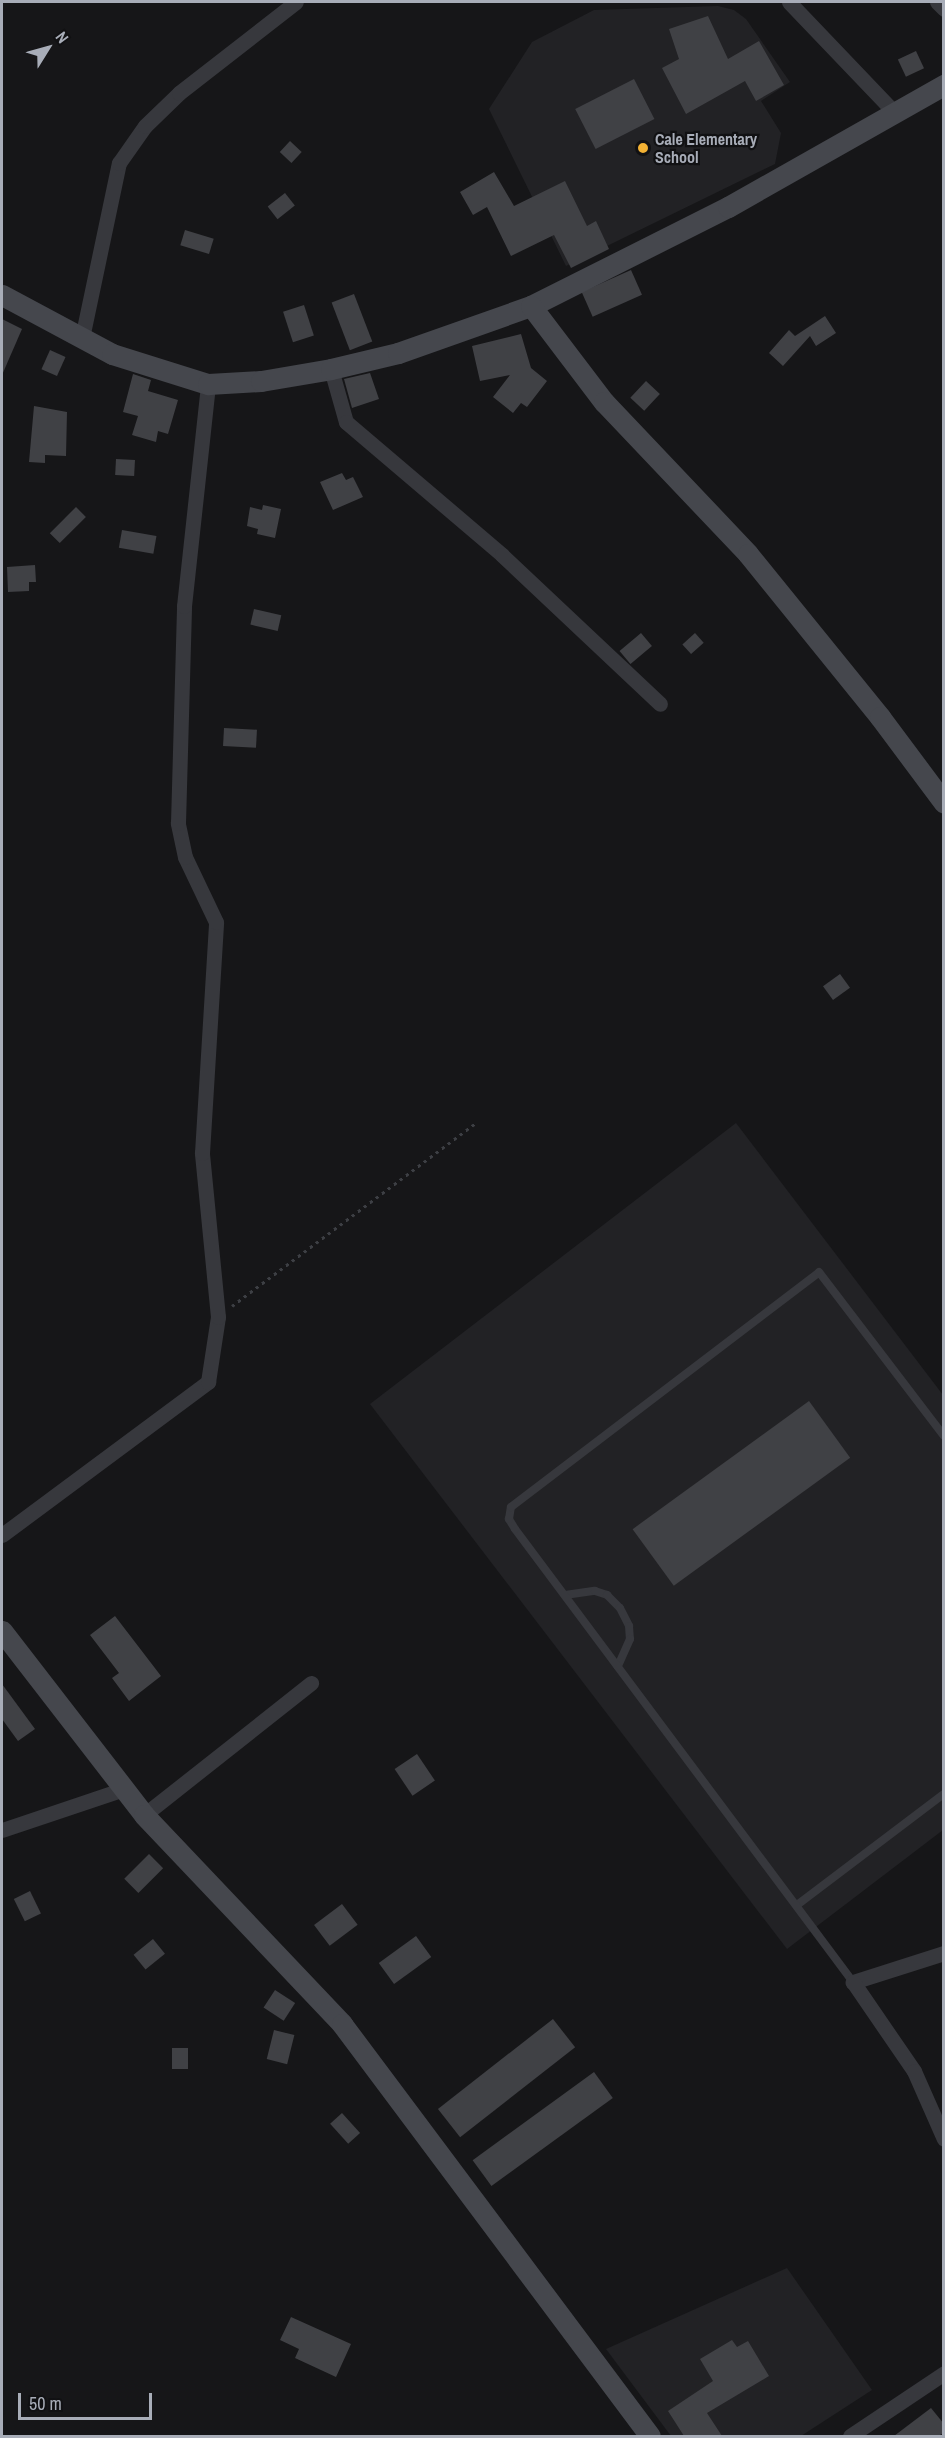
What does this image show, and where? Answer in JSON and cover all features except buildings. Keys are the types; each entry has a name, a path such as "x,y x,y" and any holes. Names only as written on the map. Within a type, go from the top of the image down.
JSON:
{"main road":[{"path":"2,295 112,354 208,384 261,381 331,369 409,350 531,306 728,207 944,85"},
{"path":"531,306 604,402 748,554 880,717 944,803"},
{"path":"2,1631 144,1815 342,2024 650,2436"}],"street":[{"path":"82,338 119,163 145,126 179,93 296,2"},
{"path":"789,2 896,114"},
{"path":"937,2 944,9"},
{"path":"331,369 346,422 502,555 660,704"},
{"path":"2,1535 208,1382 218,1317 202,1154 216,922 185,857 178,823 184,606 208,384"},
{"path":"144,1815 311,1683"},
{"path":"2,1830 124,1789"},
{"path":"944,1953 853,1982 914,2071 944,2139"},
{"path":"850,2436 944,2373"}],"lane":[{"path":"853,1982 509,1519 510,1507 819,1272 944,1436"},
{"path":"565,1595 595,1591 607,1595 620,1608 629,1626 630,1639 618,1666"},
{"path":"797,1905 944,1794"}],"path":[{"path":"218,1317 476,1124"}],"shaded area":[{"name":"Cale Elementary School","path":"718,6 734,10 746,19 790,82 761,101 781,133 775,164 566,266 489,109 532,42 594,10"},
{"path":"736,1123 943,1395 943,1830 787,1949 370,1404"},
{"path":"787,2268 872,2390 801,2436 671,2436 606,2349"}],"place":[{"name":"Cale Elementary School","path":"643,148"}]}
